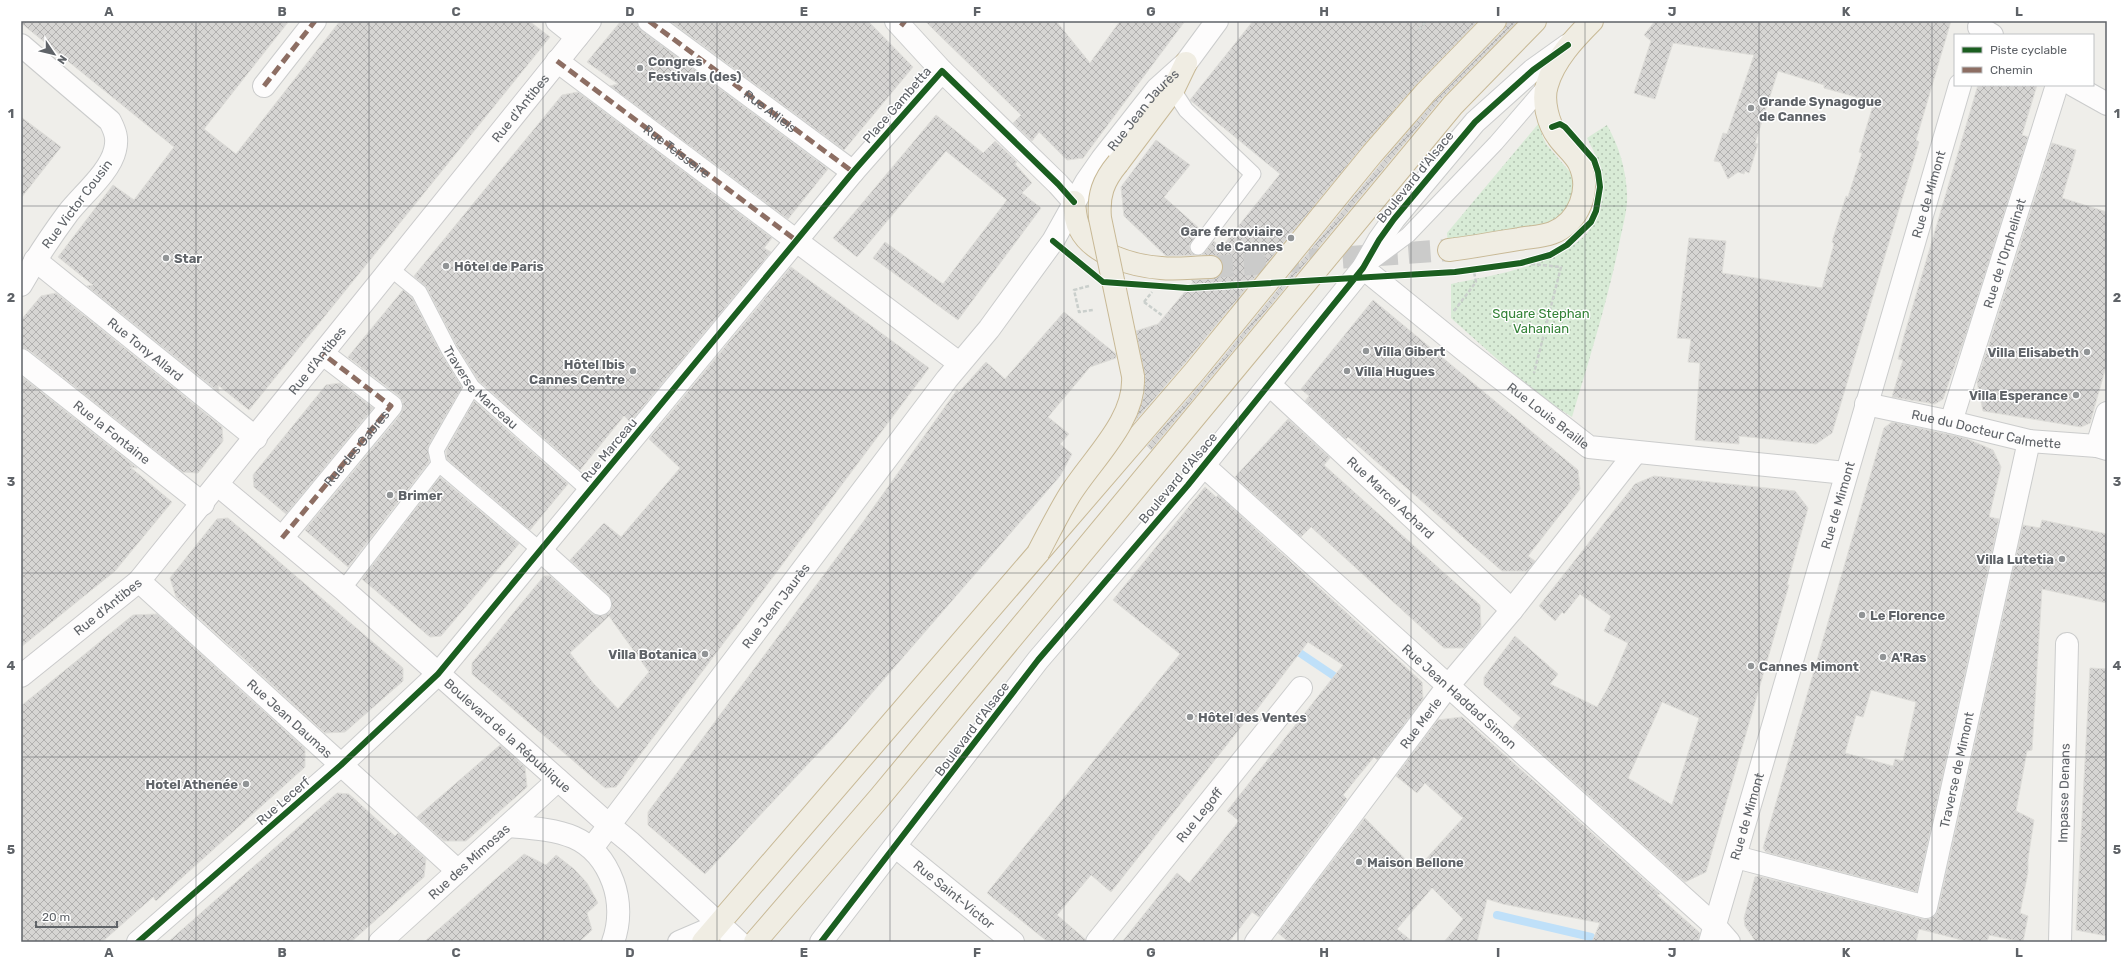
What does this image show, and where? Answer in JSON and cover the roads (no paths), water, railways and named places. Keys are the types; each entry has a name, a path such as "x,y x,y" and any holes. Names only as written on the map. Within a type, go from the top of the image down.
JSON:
{"highway":[{"path":"703,942 721,924 1195,371 1372,154 1426,92 1496,21"},
{"path":"755,942 890,784 1423,140 1453,105 1535,21"},
{"path":"1449,250 1551,234 1571,220 1578,211 1583,196 1583,176 1579,163 1557,136 1552,127 1548,114 1546,85 1568,45 1592,21"},
{"path":"1038,553 1069,495 1126,414 1133,395 1133,376 1102,235 1099,210 1100,194 1103,184 1118,162 1173,90 1186,63"},
{"path":"1074,202 1076,218 1086,239 1118,258 1147,267 1163,269 1210,267"}],"street":[{"path":"264,86 315,21"},
{"path":"557,21 583,29"},
{"name":"Rue Allieis","path":"649,21 853,172"},
{"name":"Rue Jean Jaurès","path":"1074,202 1102,159 1143,106 1165,81 1186,63 1217,21"},
{"path":"901,22 942,71"},
{"name":"Rue d'Antibes","path":"21,676 139,581 203,504 583,29"},
{"name":"Rue Victor Cousin","path":"21,45 110,121 117,136 115,151 106,169 69,212 35,260 21,285"},
{"name":"Boulevard d'Alsace","path":"821,942 896,847 1043,654 1204,466 1363,268 1379,240 1394,219 1475,122 1533,70 1568,45"},
{"name":"Rue Teisseire","path":"557,61 797,241"},
{"name":"Place Gambetta","path":"797,241 853,172 942,71 1058,184 1074,202"},
{"name":"Rue de Mimont","path":"1718,937 1736,857 1866,404 1960,86"},
{"name":"Rue de l'Orphelinat","path":"1951,422 2057,86"},
{"path":"2075,86 2107,104"},
{"path":"797,241 959,363 989,329 1053,241 1074,202"},
{"name":"Rue Marceau","path":"438,674 797,241"},
{"name":"Rue Tony Allard","path":"35,260 256,438"},
{"name":"Rue Louis Braille","path":"1363,268 1527,400 1589,447 1846,473"},
{"name":"Rue des Gabres","path":"282,538 391,406 323,354"},
{"name":"Rue la Fontaine","path":"21,360 203,504"},
{"name":"Rue Jean Jaurès","path":"592,848 959,363"},
{"name":"Rue Marcel Achard","path":"1270,385 1512,610"},
{"name":"Rue du Docteur Calmette","path":"1866,404 2030,441 2102,448"},
{"path":"2102,448 2107,413"},
{"name":"Traverse de Mimont","path":"1736,857 1926,907 2030,441"},
{"name":"Rue Merle","path":"1256,942 1448,686 1512,610 1636,452"},
{"name":"Rue Jean Haddad Simon","path":"1204,466 1448,686 1718,937"},
{"name":"Boulevard de la République","path":"218,485 343,589 631,843 739,942"},
{"path":"540,550 600,604"},
{"name":"Rue Jean Daumas","path":"139,581 458,871"},
{"name":"Impasse Denans","path":"2060,942 2067,644"},
{"name":"Rue Lecerf","path":"138,942 341,765 438,674"},
{"name":"Rue Legoff","path":"1097,942 1301,688"},
{"name":"Rue des Mimosas","path":"380,942 558,780"},
{"path":"508,826 558,832 592,848 608,867 616,889 619,910 613,942"},
{"name":"Rue Saint-Victor","path":"896,847 1013,942"},
{"path":"679,942 721,924"}],"lane":[{"path":"1363,268 1408,235 1496,143 1546,85"},
{"path":"1173,90 1186,110 1253,174 1198,247"},
{"name":"Traverse Marceau","path":"391,269 419,292 472,387 590,491"},
{"path":"472,387 436,450 439,464 540,550"},
{"path":"343,589 439,464"}],"waterway":[{"path":"1291,647 1343,682"},
{"path":"1497,915 1591,937"}],"tunnel":[{"path":"1211,267 1449,250"}],"place":[{"name":"Congres Festivals (des)","path":"640,68"},
{"name":"Grande Synagogue de Cannes","path":"1751,108"},
{"name":"Gare ferroviaire de Cannes","path":"1291,238"},
{"name":"Star","path":"166,258"},
{"name":"Hôtel de Paris","path":"446,266"},
{"name":"Villa Gibert","path":"1366,351"},
{"name":"Villa Elisabeth","path":"2087,352"},
{"name":"Hôtel Ibis Cannes Centre","path":"633,371"},
{"name":"Villa Hugues","path":"1347,371"},
{"name":"Villa Esperance","path":"2076,395"},
{"name":"Brimer","path":"390,495"},
{"name":"Villa Lutetia","path":"2062,559"},
{"name":"Le Florence","path":"1862,615"},
{"name":"Villa Botanica","path":"705,654"},
{"name":"A'Ras","path":"1883,657"},
{"name":"Cannes Mimont","path":"1751,666"},
{"name":"Hôtel des Ventes","path":"1190,717"},
{"name":"Hotel Athenée","path":"246,784"},
{"name":"Maison Bellone","path":"1359,862"}],"park label":[{"name":"Square Stephan Vahanian","path":"1541,320"}]}
